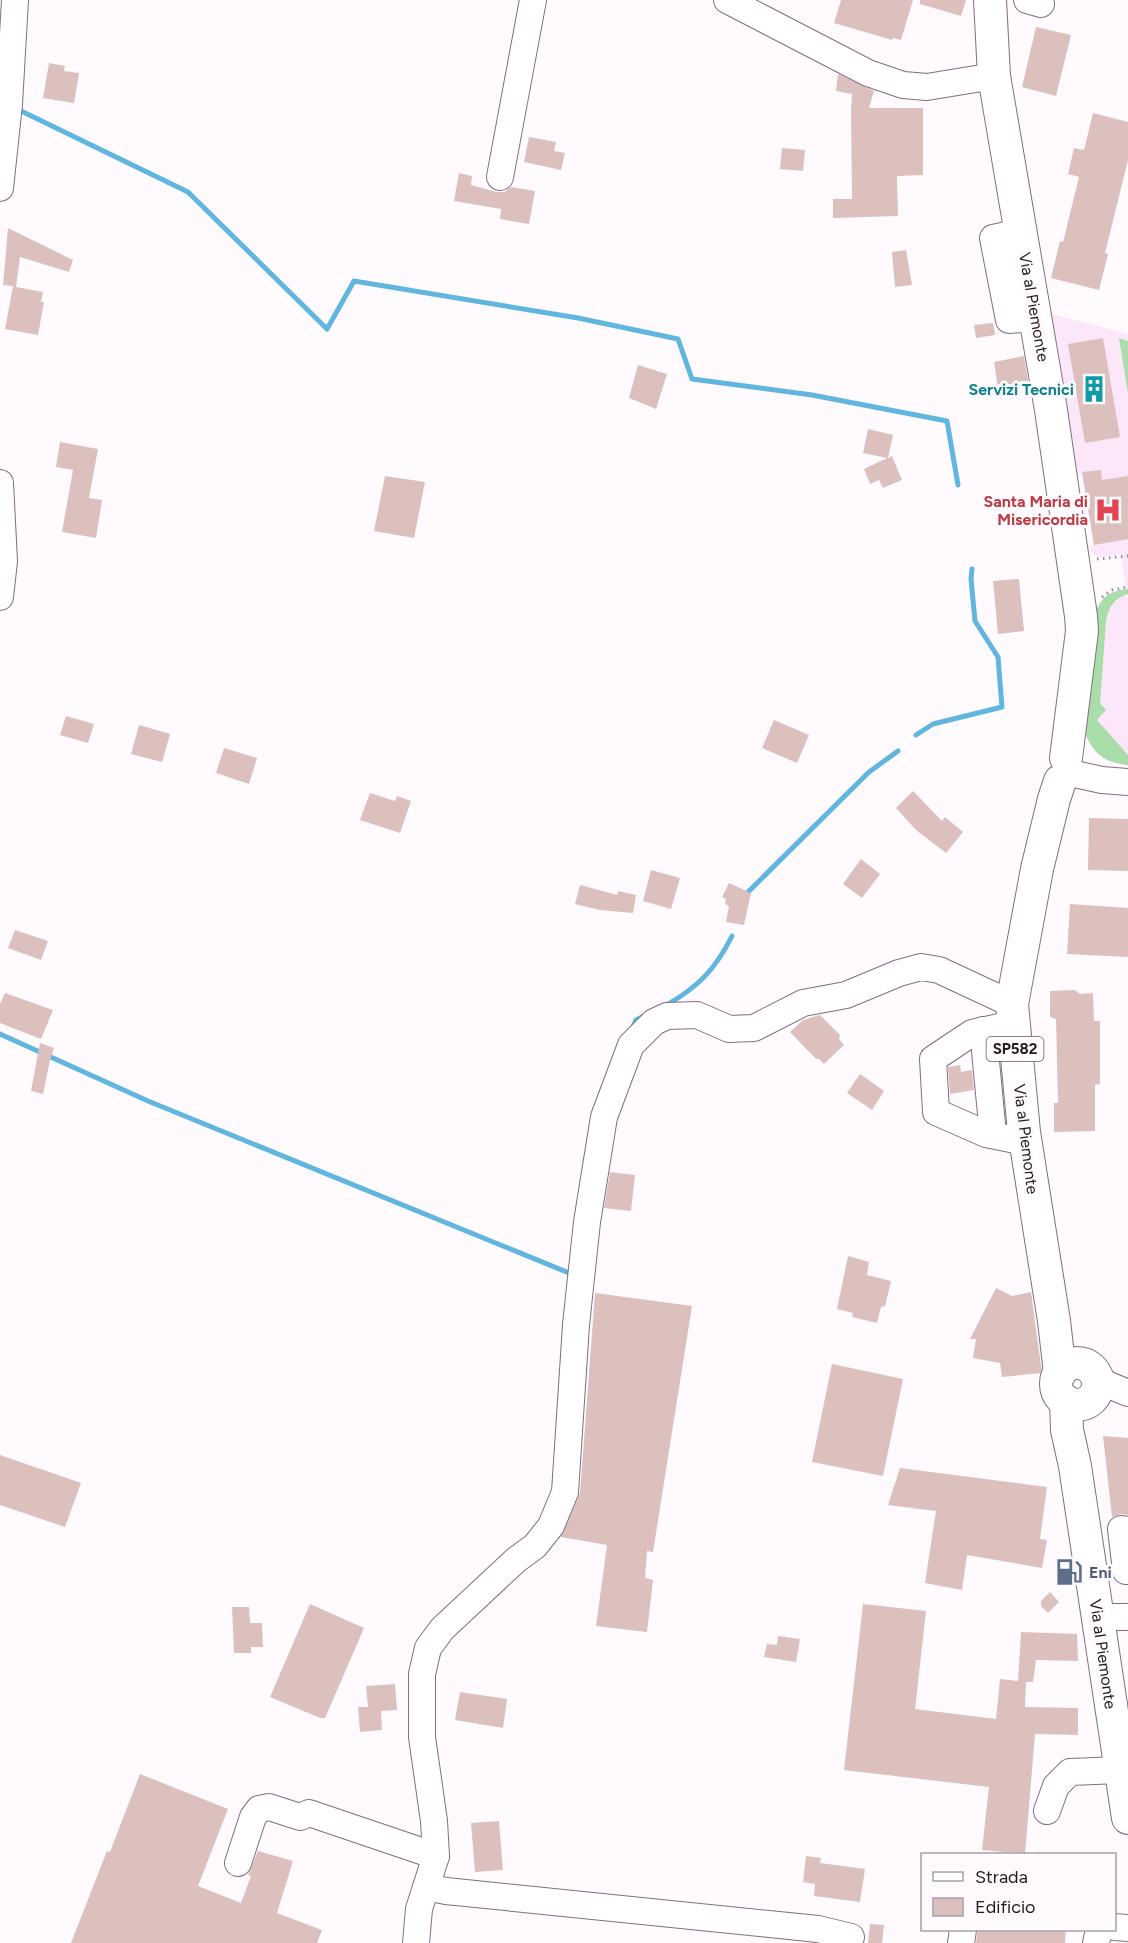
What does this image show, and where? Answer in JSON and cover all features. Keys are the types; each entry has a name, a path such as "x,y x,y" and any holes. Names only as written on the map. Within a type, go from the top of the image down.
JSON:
{"main road":[{"name":"Via al Piemonte","path":"990,0 994,76 1052,410 1082,631 1068,771 1054,799 1037,869 1012,1014 1025,1142 1054,1321 1080,1386 1067,1430 1127,1811"}],"street":[{"path":"0,188 15,0"},
{"path":"500,177 533,0"},
{"path":"727,0 868,73 903,85 927,87 994,76"},
{"path":"0,483 4,561 0,597"},
{"path":"1068,771 1102,780 1128,782"},
{"path":"416,1943 419,1909 436,1856 434,1821 422,1737 422,1674 428,1647 442,1629 516,1560 535,1546 551,1526 565,1492 576,1325 587,1221 604,1117 631,1045 654,1022 668,1016 697,1015 729,1029 753,1028 803,1003 846,994 899,973 921,967 939,970 1012,1014"},
{"path":"1012,1014 983,1030 972,1033 933,1059 936,1112 986,1134 1025,1142"},
{"path":"983,1030 993,1135"},
{"path":"1080,1386 1128,1394"},
{"path":"1128,1530 1121,1529 1126,1571 1128,1571"},
{"path":"1097,1617 1128,1617"},
{"path":"1047,1811 1056,1786 1070,1772 1120,1770"},
{"path":"238,1863 253,1817 259,1809 269,1807 300,1817 309,1813 436,1856"},
{"path":"426,1887 446,1891 818,1929 851,1936"}],"shaded area":[{"name":"Santa Maria di Misericordia","path":"1051,314 1128,334 1128,765 1104,759 1087,738 1096,609 1105,596 1126,589 1121,554 1100,557 1094,555 1088,547 1094,545 1082,474 1074,475"}],"green space":[{"path":"1119,338 1128,341 1128,393"},
{"path":"1128,589 1128,594 1113,604 1106,621 1100,703 1106,710 1097,720 1128,755 1128,765 1105,759 1091,745 1084,730 1095,616 1106,596"}],"building":[{"path":"841,0 913,0 901,40 893,38 892,40 834,23"},
{"path":"920,0 966,0 961,16 920,4"},
{"path":"1036,27 1071,35 1056,96 1022,87"},
{"path":"49,63 65,66 64,71 79,73 74,103 43,98"},
{"path":"838,74 874,91 869,108 923,108 923,175 897,176 898,216 833,218 833,199 852,199 852,94 836,91"},
{"path":"1093,113 1128,122 1128,160 1105,253 1108,254 1099,290 1051,278 1060,241 1063,242 1079,177 1068,174 1074,148 1084,150"},
{"path":"529,137 556,142 554,151 565,153 561,170 524,162"},
{"path":"782,148 805,150 803,171 780,169"},
{"path":"459,173 472,176 471,185 497,192 504,192 511,187 535,191 529,224 500,219 501,209 454,201"},
{"path":"8,228 73,260 69,272 20,257 16,287 43,292 41,302 44,302 38,335 5,329 13,286 3,285"},
{"path":"906,250 912,285 895,287 892,252"},
{"path":"993,323 995,335 976,338 974,325"},
{"name":"Servizi Tecnici","path":"1103,338 1120,437 1085,443 1068,344"},
{"path":"1024,356 1029,387 998,388 994,362"},
{"path":"638,365 667,374 656,409 629,398"},
{"path":"868,429 893,435 888,458 892,456 902,480 883,488 879,480 870,484 864,469 887,458 863,453"},
{"path":"60,442 98,449 89,498 102,500 96,538 62,532 73,470 56,467"},
{"path":"1101,470 1102,480 1128,476 1128,539 1094,545 1082,472"},
{"path":"385,476 425,482 414,538 374,531"},
{"path":"1019,579 1024,631 998,634 993,581"},
{"path":"66,716 94,724 88,743 60,735"},
{"path":"774,720 809,735 797,763 762,748"},
{"path":"139,725 170,734 162,762 131,754"},
{"path":"224,748 257,758 249,784 216,773"},
{"path":"913,791 942,821 945,817 963,832 946,853 916,830 896,808"},
{"path":"370,793 395,801 397,796 411,801 400,833 360,820"},
{"path":"1089,818 1128,819 1128,871 1088,870"},
{"path":"861,859 880,874 862,898 843,884"},
{"path":"651,870 680,878 671,909 643,901"},
{"path":"729,883 751,893 744,925 726,922 729,906 725,904 726,899 722,897"},
{"path":"580,885 617,895 618,891 636,895 633,913 600,910 575,904"},
{"path":"1070,904 1128,908 1128,957 1067,954"},
{"path":"15,930 48,941 41,960 8,948"},
{"path":"1075,990 1080,994 1093,993 1094,1021 1100,1021 1100,1084 1095,1085 1095,1131 1054,1132 1054,1103 1058,1103 1056,1019 1050,1017 1050,991"},
{"path":"5,993 53,1010 41,1039 0,1023 0,1004"},
{"path":"820,1015 840,1035 839,1039 844,1045 824,1064 816,1059 790,1032 803,1020"},
{"path":"40,1043 54,1048 43,1094 31,1091"},
{"path":"960,1065 961,1072 972,1070 974,1090 950,1094 948,1067"},
{"path":"860,1074 884,1091 872,1110 847,1093"},
{"path":"610,1172 635,1175 631,1211 604,1208"},
{"path":"848,1256 869,1262 867,1275 891,1281 885,1306 881,1307 877,1323 852,1317 853,1313 837,1309"},
{"path":"996,1288 1012,1296 1031,1292 1042,1373 1002,1377 1000,1363 973,1358 976,1339 970,1339"},
{"path":"595,1293 692,1306 653,1552 647,1551 645,1578 653,1580 647,1632 596,1626 607,1545 561,1537 580,1493"},
{"path":"832,1364 903,1379 883,1476 812,1462"},
{"path":"1103,1436 1128,1438 1128,1515 1112,1517"},
{"path":"0,1455 81,1483 65,1527 0,1505"},
{"path":"900,1468 1047,1487 1040,1539 1047,1540 1042,1568 967,1555 962,1590 925,1583 936,1511 888,1505"},
{"path":"1050,1592 1059,1602 1048,1613 1041,1606 1041,1601"},
{"path":"310,1604 364,1628 325,1718 270,1697"},
{"path":"863,1604 926,1611 915,1709 996,1719 1000,1679 1018,1681 1021,1632 1077,1634 1078,1661 1036,1660 1033,1682 1026,1682 1025,1707 1078,1708 1078,1735 1035,1734 1025,1853 982,1850 989,1787 844,1770"},
{"path":"232,1607 249,1607 250,1623 262,1623 263,1647 251,1647 251,1653 234,1653"},
{"path":"778,1636 800,1639 796,1662 764,1657 767,1644 777,1645"},
{"path":"395,1684 397,1710 381,1711 382,1730 360,1732 358,1707 368,1707 366,1686"},
{"path":"460,1692 507,1699 503,1728 455,1720"},
{"path":"140,1774 228,1809 198,1886 241,1903 251,1876 248,1875 258,1851 293,1861 277,1913 322,1930 317,1943 71,1943"},
{"path":"499,1821 503,1870 475,1872 471,1823"},
{"path":"806,1856 821,1858 820,1863 865,1869 860,1902 814,1896 815,1884 803,1882"},
{"path":"870,1924 884,1925 882,1943 868,1943"},
{"path":"978,1931 1066,1931 1065,1943 976,1943"}],"waterway":[{"path":"17,109 188,192 327,329 354,281 578,318 678,339 692,379 812,395 947,421 958,485"},
{"path":"916,735 933,724 1002,707 998,657 975,621 972,569"},
{"path":"745,898 746,894 869,772 898,751"},
{"path":"665,1006 687,992 704,977 719,959 732,936"},
{"path":"632,1029 636,1020 646,1015"},
{"path":"0,1034 148,1101 574,1275"}],"place":[{"name":"Servizi Tecnici","path":"1094,389"},
{"name":"Santa Maria di Misericordia","path":"1108,510"},
{"name":"Eni","path":"1069,1572"}]}
